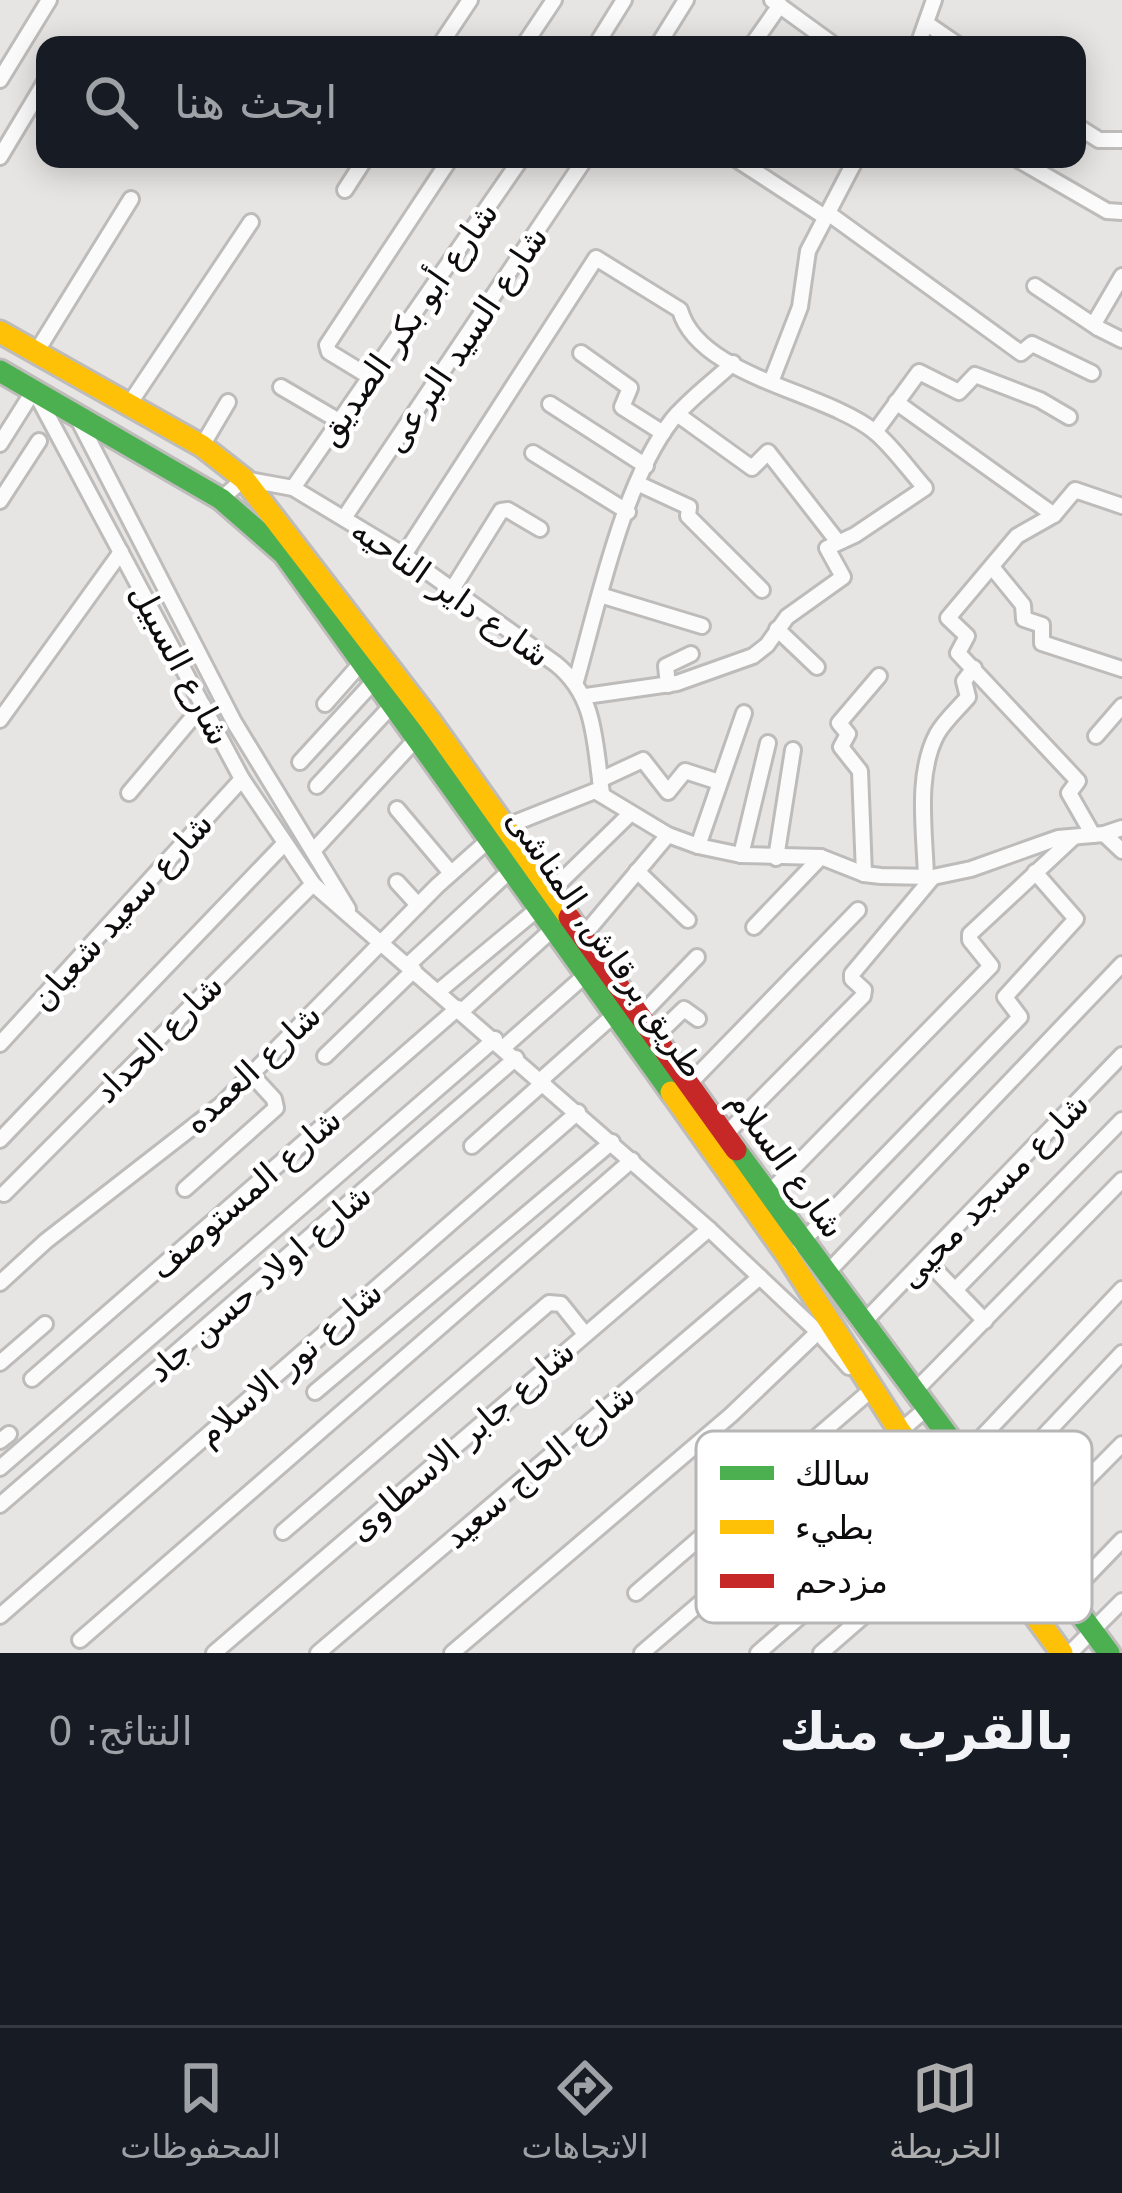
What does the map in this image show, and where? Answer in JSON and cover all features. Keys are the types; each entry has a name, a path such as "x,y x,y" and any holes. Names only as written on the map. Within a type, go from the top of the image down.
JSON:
{"street":[{"path":"0,80 49,0"},
{"path":"446,36 470,0"},
{"path":"530,36 554,0"},
{"path":"602,36 624,0"},
{"path":"664,36 686,0"},
{"path":"921,36 934,0"},
{"path":"757,36 776,3 822,36"},
{"path":"926,23 945,36"},
{"path":"0,158 36,97"},
{"path":"1086,132 1099,140 1122,140"},
{"path":"345,190 359,168"},
{"path":"370,377 329,352 327,345 443,168"},
{"name":"شارع أبو بكر الصديق","path":"293,488 514,168"},
{"name":"شارع السيد البرعى","path":"344,518 579,168"},
{"path":"750,168 826,215 1021,353 1032,344 1092,374"},
{"path":"771,382 800,307 808,251 851,168"},
{"path":"1033,168 1107,211 1122,212"},
{"path":"37,351 131,199"},
{"path":"130,404 251,222"},
{"path":"404,555 591,261 600,258 679,309 684,322 711,351 874,432 925,488 826,550 843,571 842,578 790,614 760,652 668,685 586,696"},
{"path":"1098,328 1096,320 1122,276"},
{"path":"1035,286 1122,340"},
{"path":"0,332 227,462 244,479 221,499"},
{"path":"581,353 631,390 622,406 663,433"},
{"path":"576,681 600,595 646,466 677,414 733,363"},
{"name":"طريق برقاش, المناشى","path":"0,371 221,499 284,554 418,737 495,832 513,868 546,899 554,928 594,968 615,1014 794,1248 899,1430"},
{"path":"874,432 917,373 959,392 974,374 1070,417"},
{"path":"281,387 339,421"},
{"path":"0,443 34,390"},
{"name":"شارع السبيل","path":"34,390 242,779 313,884 709,1228 818,1332 877,1399"},
{"path":"202,446 228,402"},
{"path":"896,402 1054,514"},
{"path":"550,404 646,466"},
{"name":"شارع السبيل","path":"75,414 233,722 354,919"},
{"path":"677,414 752,468 767,452 838,542"},
{"path":"0,501 39,442"},
{"path":"533,453 628,512"},
{"name":"شارع داير الناحيه","path":"244,479 293,488 344,518 453,588 576,681 586,696 601,787"},
{"name":"شارع السلام","path":"244,479 495,832 546,899 583,936 594,968 640,1016 768,1194 794,1248 827,1274 945,1431"},
{"path":"639,484 689,507 688,516 762,590"},
{"path":"1122,506 1076,489 1054,514 1020,533 949,617 967,636 957,652 1077,780 1069,793 1092,834 1122,851"},
{"path":"453,588 501,512 508,510 540,529"},
{"path":"0,720 122,552"},
{"path":"992,567 1023,604 1024,619 1042,625 1042,644 1122,669"},
{"path":"600,595 702,626"},
{"path":"777,629 817,667"},
{"path":"668,685 666,666 691,654"},
{"path":"725,1135 863,996 864,990 851,975 930,877 924,810 929,755 940,730 968,697 964,681 974,668"},
{"path":"325,704 369,670"},
{"path":"300,762 369,670"},
{"path":"864,874 860,771 842,747 848,734 840,720 879,676"},
{"path":"316,786 394,704"},
{"path":"129,793 203,705"},
{"path":"1096,736 1122,706"},
{"path":"698,846 745,712"},
{"path":"314,851 418,737"},
{"path":"741,855 768,743"},
{"path":"776,858 793,750"},
{"name":"شارع العمده","path":"0,1283 46,1241 222,1104 495,832 601,787 644,760 668,791 686,771 719,782"},
{"name":"شارع سعيد شعبان","path":"0,1044 242,779"},
{"path":"601,787 631,814 698,846 741,855 821,857 864,874 930,877 1122,828"},
{"path":"398,809 452,873"},
{"path":"439,992 546,899 631,814"},
{"path":"768,1194 991,966 970,934 1034,872 1092,834"},
{"path":"583,936 668,835"},
{"path":"0,1140 284,844"},
{"path":"754,927 821,857"},
{"path":"325,1056 513,868"},
{"path":"637,872 688,920"},
{"path":"794,1248 1020,1016 1005,997 1076,919 1034,872"},
{"path":"397,882 418,905"},
{"name":"شارع الحداد","path":"4,1194 313,884"},
{"path":"688,1085 858,910"},
{"name":"شارع المستوصف","path":"32,1378 554,928"},
{"path":"640,1016 697,957"},
{"path":"827,1274 1122,964"},
{"path":"0,1468 505,1048 594,968"},
{"path":"655,1037 684,1009 698,1019"},
{"path":"472,1147 615,1014"},
{"name":"شارع اولاد حسن جاد","path":"0,1505 505,1048"},
{"name":"شارع مسجد محيى","path":"863,1323 1122,1055"},
{"path":"185,1190 276,1108 274,1099 251,1074"},
{"name":"شارع نور الاسلام","path":"0,1616 578,1112"},
{"path":"955,1290 1122,1120"},
{"path":"315,1392 612,1142"},
{"path":"80,1640 632,1160"},
{"path":"899,1430 985,1322 1122,1180"},
{"name":"شارع جابر الاسطاوى","path":"214,1653 709,1228"},
{"path":"926,1260 985,1322"},
{"name":"شارع الحاج سعيد","path":"318,1653 760,1277"},
{"path":"988,1431 1122,1289"},
{"path":"284,1532 549,1303 561,1304 585,1334"},
{"path":"0,1364 45,1324"},
{"path":"712,1431 818,1332"},
{"path":"1048,1431 1122,1353"},
{"path":"837,1431 877,1399"},
{"path":"1092,1474 1122,1444"},
{"path":"452,1653 696,1445"},
{"path":"1092,1572 1122,1540"},
{"path":"636,1592 696,1544"},
{"path":"1066,1653 1122,1601"},
{"path":"642,1653 696,1606"},
{"path":"758,1653 792,1623"},
{"path":"821,1653 855,1623"},
{"name":"طريق برقاش, المناشى","path":"1043,1623 1066,1653"},
{"name":"شارع السلام","path":"1086,1623 1109,1653"}],"traffic: fast":[{"path":"0,371 221,499 284,554 671,1092"},
{"path":"736,1150 944,1431"},
{"path":"1087,1623 1109,1653"}],"traffic: slow":[{"path":"0,332 202,446 244,479 430,721 569,917"},
{"path":"671,1092 787,1255 900,1431"},
{"path":"1040,1623 1062,1653"}],"traffic: jam":[{"path":"569,917 736,1150"}]}
